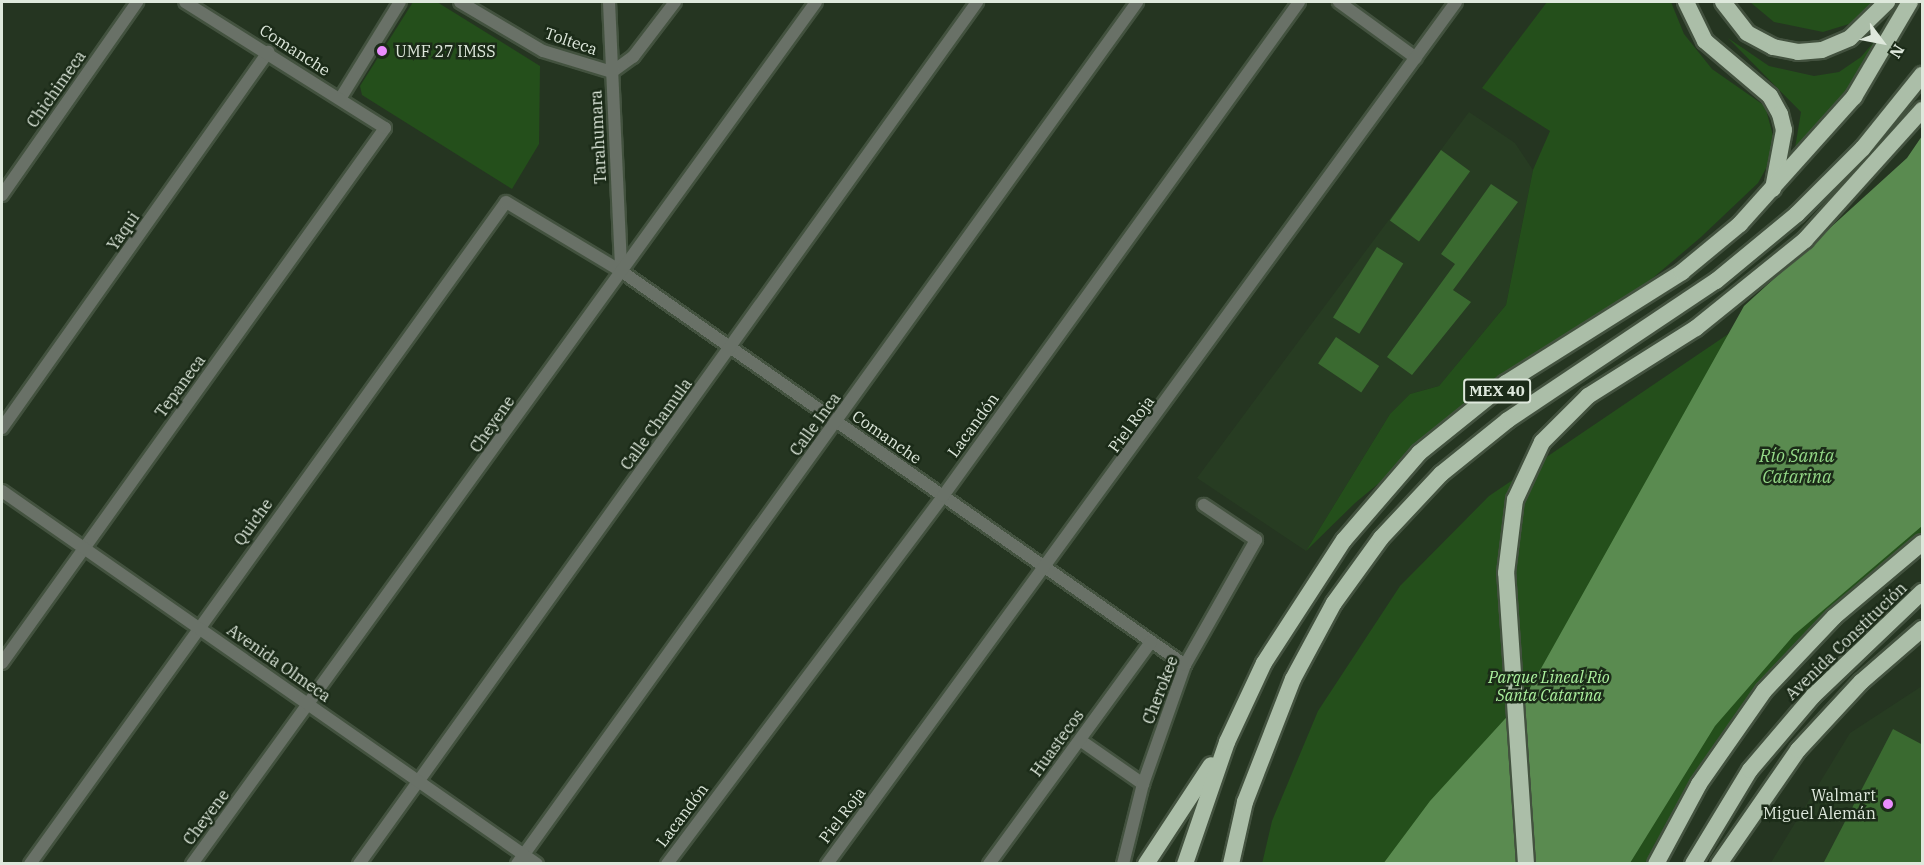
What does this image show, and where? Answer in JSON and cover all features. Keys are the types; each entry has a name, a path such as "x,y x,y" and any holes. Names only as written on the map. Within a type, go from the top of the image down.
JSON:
{"highway":[{"path":"1686,2 1705,41 1770,96 1780,114 1782,146 1773,189"},
{"path":"1723,2 1747,33 1773,47 1798,52 1822,50 1850,38 1887,2"},
{"name":"MEX 40","path":"1185,864 1227,742 1297,607 1344,540 1419,453 1506,383 1682,272 1740,224 1854,97 1910,2"},
{"name":"MEX 40","path":"1231,864 1245,802 1293,679 1334,603 1381,538 1442,474 1508,420 1716,281 1797,214 1863,148 1923,75"},
{"path":"1526,864 1506,573 1515,500 1542,442 1588,396 1696,328 1805,240 1923,110"},
{"path":"1656,864 1700,784 1764,691 1834,617 1923,543"},
{"name":"Avenida Constitución","path":"1693,864 1750,770 1813,696 1923,592"},
{"path":"1719,864 1771,785 1828,716 1923,629"},
{"path":"1146,864 1227,742"},
{"path":"1725,864 1731,845"}],"street":[{"name":"Chichimeca","path":"2,195 137,2"},
{"name":"Comanche","path":"185,2 268,52 385,128"},
{"path":"339,99 400,2"},
{"name":"Tolteca","path":"460,2 543,51 612,72"},
{"name":"Tarahumara","path":"609,2 621,271"},
{"path":"612,72 633,57 675,2"},
{"name":"Cheyene","path":"192,864 816,2"},
{"name":"Calle Chamula","path":"359,864 732,348 976,2"},
{"name":"Calle Inca","path":"520,859 837,422 1137,2"},
{"name":"Lacandón","path":"667,864 943,495 1299,2"},
{"path":"1339,2 1416,58"},
{"name":"Piel Roja","path":"827,864 1046,570 1456,2"},
{"name":"Yaqui","path":"2,428 268,52"},
{"name":"Tepaneca","path":"2,663 385,128"},
{"name":"Comanche","path":"506,202 621,271 1185,665"},
{"name":"Quiche","path":"30,864 197,626 506,202"},
{"name":"Avenida Olmeca","path":"2,491 310,704 520,859 537,864"},
{"name":"Cherokee","path":"1123,864 1143,784 1185,665 1256,540 1204,505"},
{"name":"Huastecos","path":"989,864 1151,642"},
{"path":"1080,740 1143,784"}],"shaded area":[{"path":"1469,112 1515,143 1533,170 1506,305 1439,386 1410,394 1390,414 1306,551 1197,478"},
{"path":"1922,686 1922,863 1770,864 1850,733"}],"green space":[{"path":"413,2 437,2 540,66 539,144 512,189 362,95 360,86"},
{"path":"1547,2 1671,2 1684,34 1712,69 1765,106 1775,143 1769,163 1758,183 1701,237 1627,300 1474,404 1355,503 1306,551 1390,414 1410,394 1439,386 1506,305 1533,170 1550,131 1482,88"},
{"path":"1750,2 1878,2 1849,24 1823,32 1774,22"},
{"path":"1902,9 1876,57 1793,160 1801,112 1728,38 1769,66 1814,76 1839,72 1861,57"},
{"name":"Río Santa Catarina","path":"1922,150 1922,548 1763,690 1648,863 1262,864 1272,821 1318,711 1400,586 1489,496 1746,322"}],"water":[{"name":"Río Santa Catarina","path":"1922,136 1922,526 1794,635 1715,726 1630,863 1383,864 1430,801 1525,697 1744,306 1907,158"}],"building":[{"path":"1441,150 1470,171 1419,242 1390,220"},
{"path":"1491,184 1518,202 1453,290 1471,302 1412,375 1387,357 1455,264 1441,254"},
{"path":"1377,247 1403,263 1359,334 1333,317"},
{"path":"1336,337 1379,366 1361,393 1318,364"},
{"name":"Walmart Miguel Alemán","path":"1893,729 1923,745 1923,864 1823,864"}],"place":[{"name":"UMF 27 IMSS","path":"382,51"},
{"name":"Walmart Miguel Alemán","path":"1888,804"}],"park label":[{"name":"Parque Lineal Río Santa Catarina","path":"1549,686"}]}
